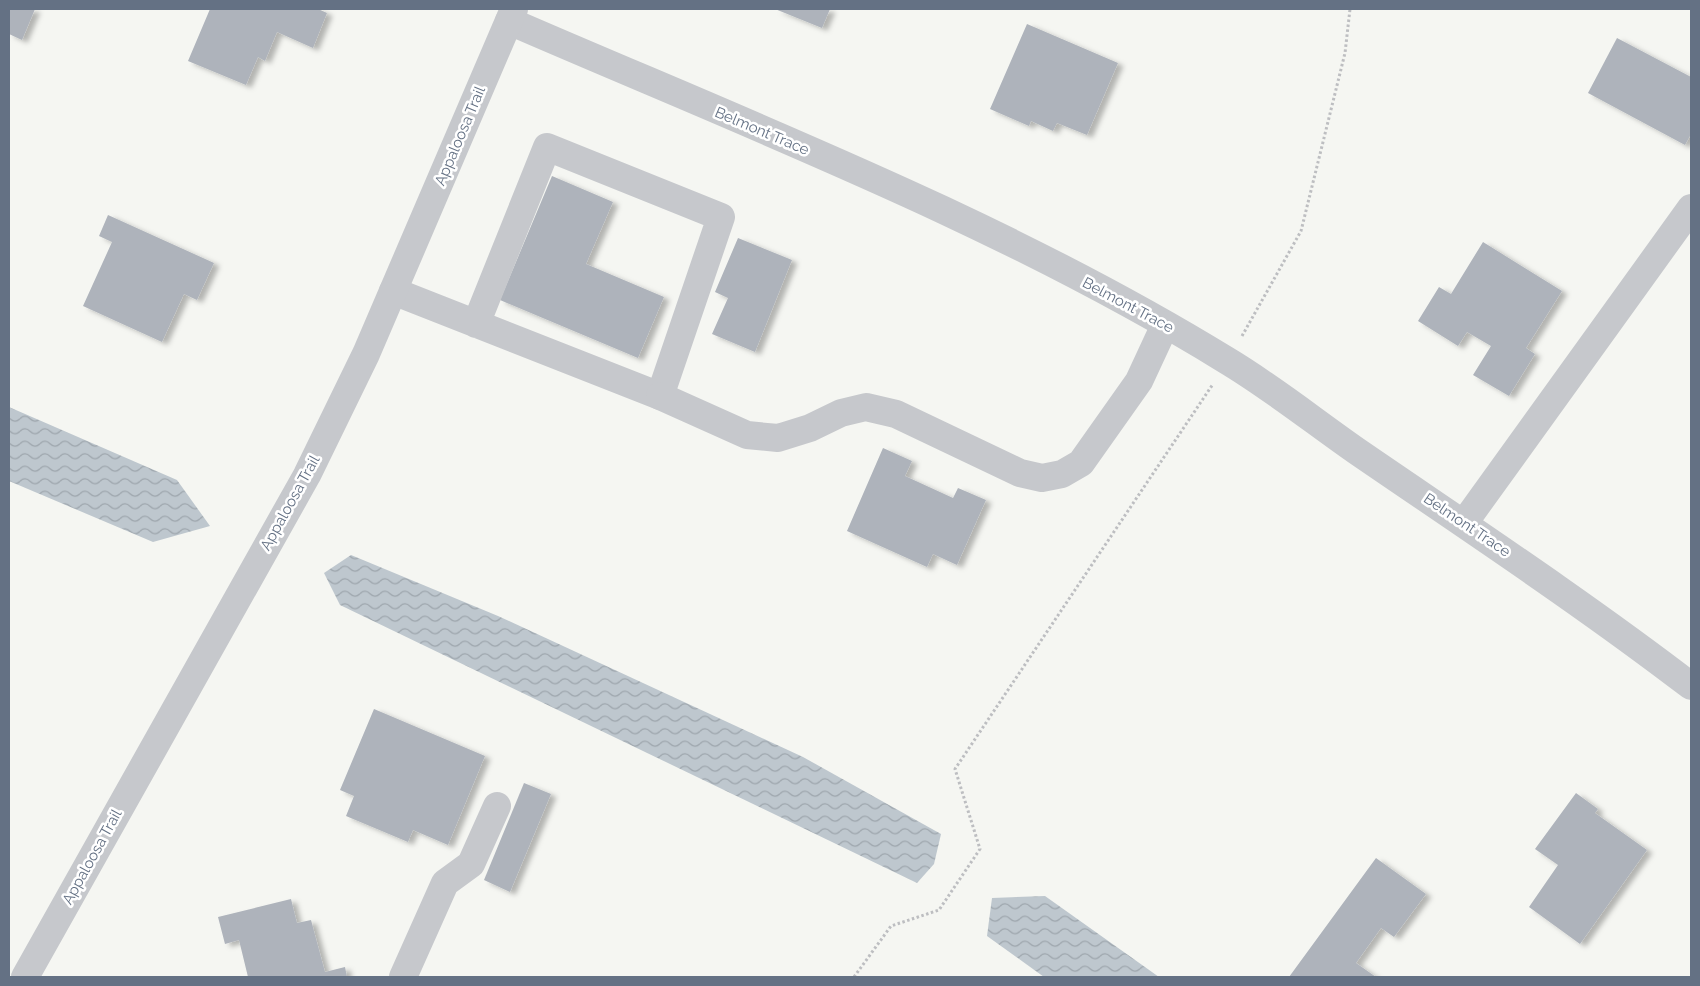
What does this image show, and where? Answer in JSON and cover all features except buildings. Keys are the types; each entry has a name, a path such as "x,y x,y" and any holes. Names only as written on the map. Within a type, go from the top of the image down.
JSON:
{"street":[{"name":"Belmont Trace","path":"512,15 891,186 1035,256 1165,325 1228,361 1564,591 1691,686"},
{"name":"Appaloosa Trail","path":"25,977 307,475 366,354 512,15"},
{"path":"476,324 547,147 721,217 660,396"},
{"path":"1464,523 1691,208"},
{"path":"393,291 660,396 747,435 778,438 810,428 841,412 866,407 896,414 1020,473 1042,478 1062,474 1081,463 1097,444 1139,381 1165,325"},
{"path":"403,977 445,883 471,864 497,806"}],"path":[{"path":"854,977 891,926 939,910 980,849 955,769 1228,361 1301,230 1345,52 1350,9"}],"water":[{"path":"9,407 177,480 210,526 153,542 9,481"},
{"path":"351,555 498,616 803,757 941,834 934,864 917,883 340,605 324,573"},
{"path":"1045,896 1159,977 1044,977 987,936 992,898"}]}
